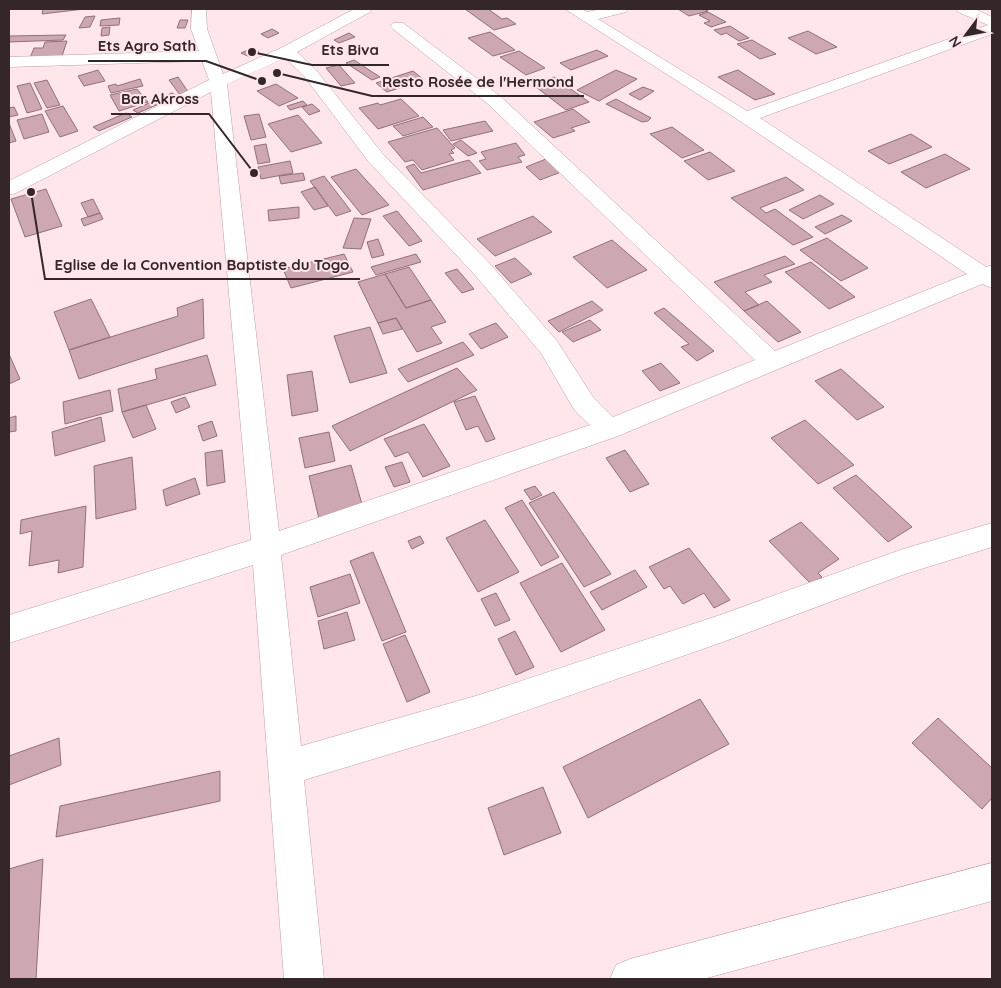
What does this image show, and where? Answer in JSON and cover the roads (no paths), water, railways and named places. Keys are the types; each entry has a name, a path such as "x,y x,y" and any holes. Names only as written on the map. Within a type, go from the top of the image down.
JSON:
{"street":[{"path":"199,9 199,29 218,82 266,548 304,979"},
{"path":"9,189 218,82 287,51 365,9"},
{"path":"579,13 621,9"},
{"path":"963,9 992,22"},
{"path":"579,13 746,117 989,276"},
{"path":"398,26 494,100 772,362"},
{"path":"746,117 992,29"},
{"path":"287,51 310,74 375,158 483,270 549,347 584,404 609,429"},
{"path":"9,62 209,56"},
{"path":"9,629 266,548 609,429 989,276"},
{"path":"286,768 479,711 720,630 903,562 992,535"},
{"path":"630,979 992,882"}],"place":[{"name":"Ets Biva","path":"252,52"},
{"name":"Resto Rosée de l'Hermond","path":"277,73"},
{"name":"Ets Agro Sath","path":"262,81"},
{"name":"Bar Akross","path":"254,173"},
{"name":"Eglise de la Convention Baptiste du Togo","path":"31,192"}]}
